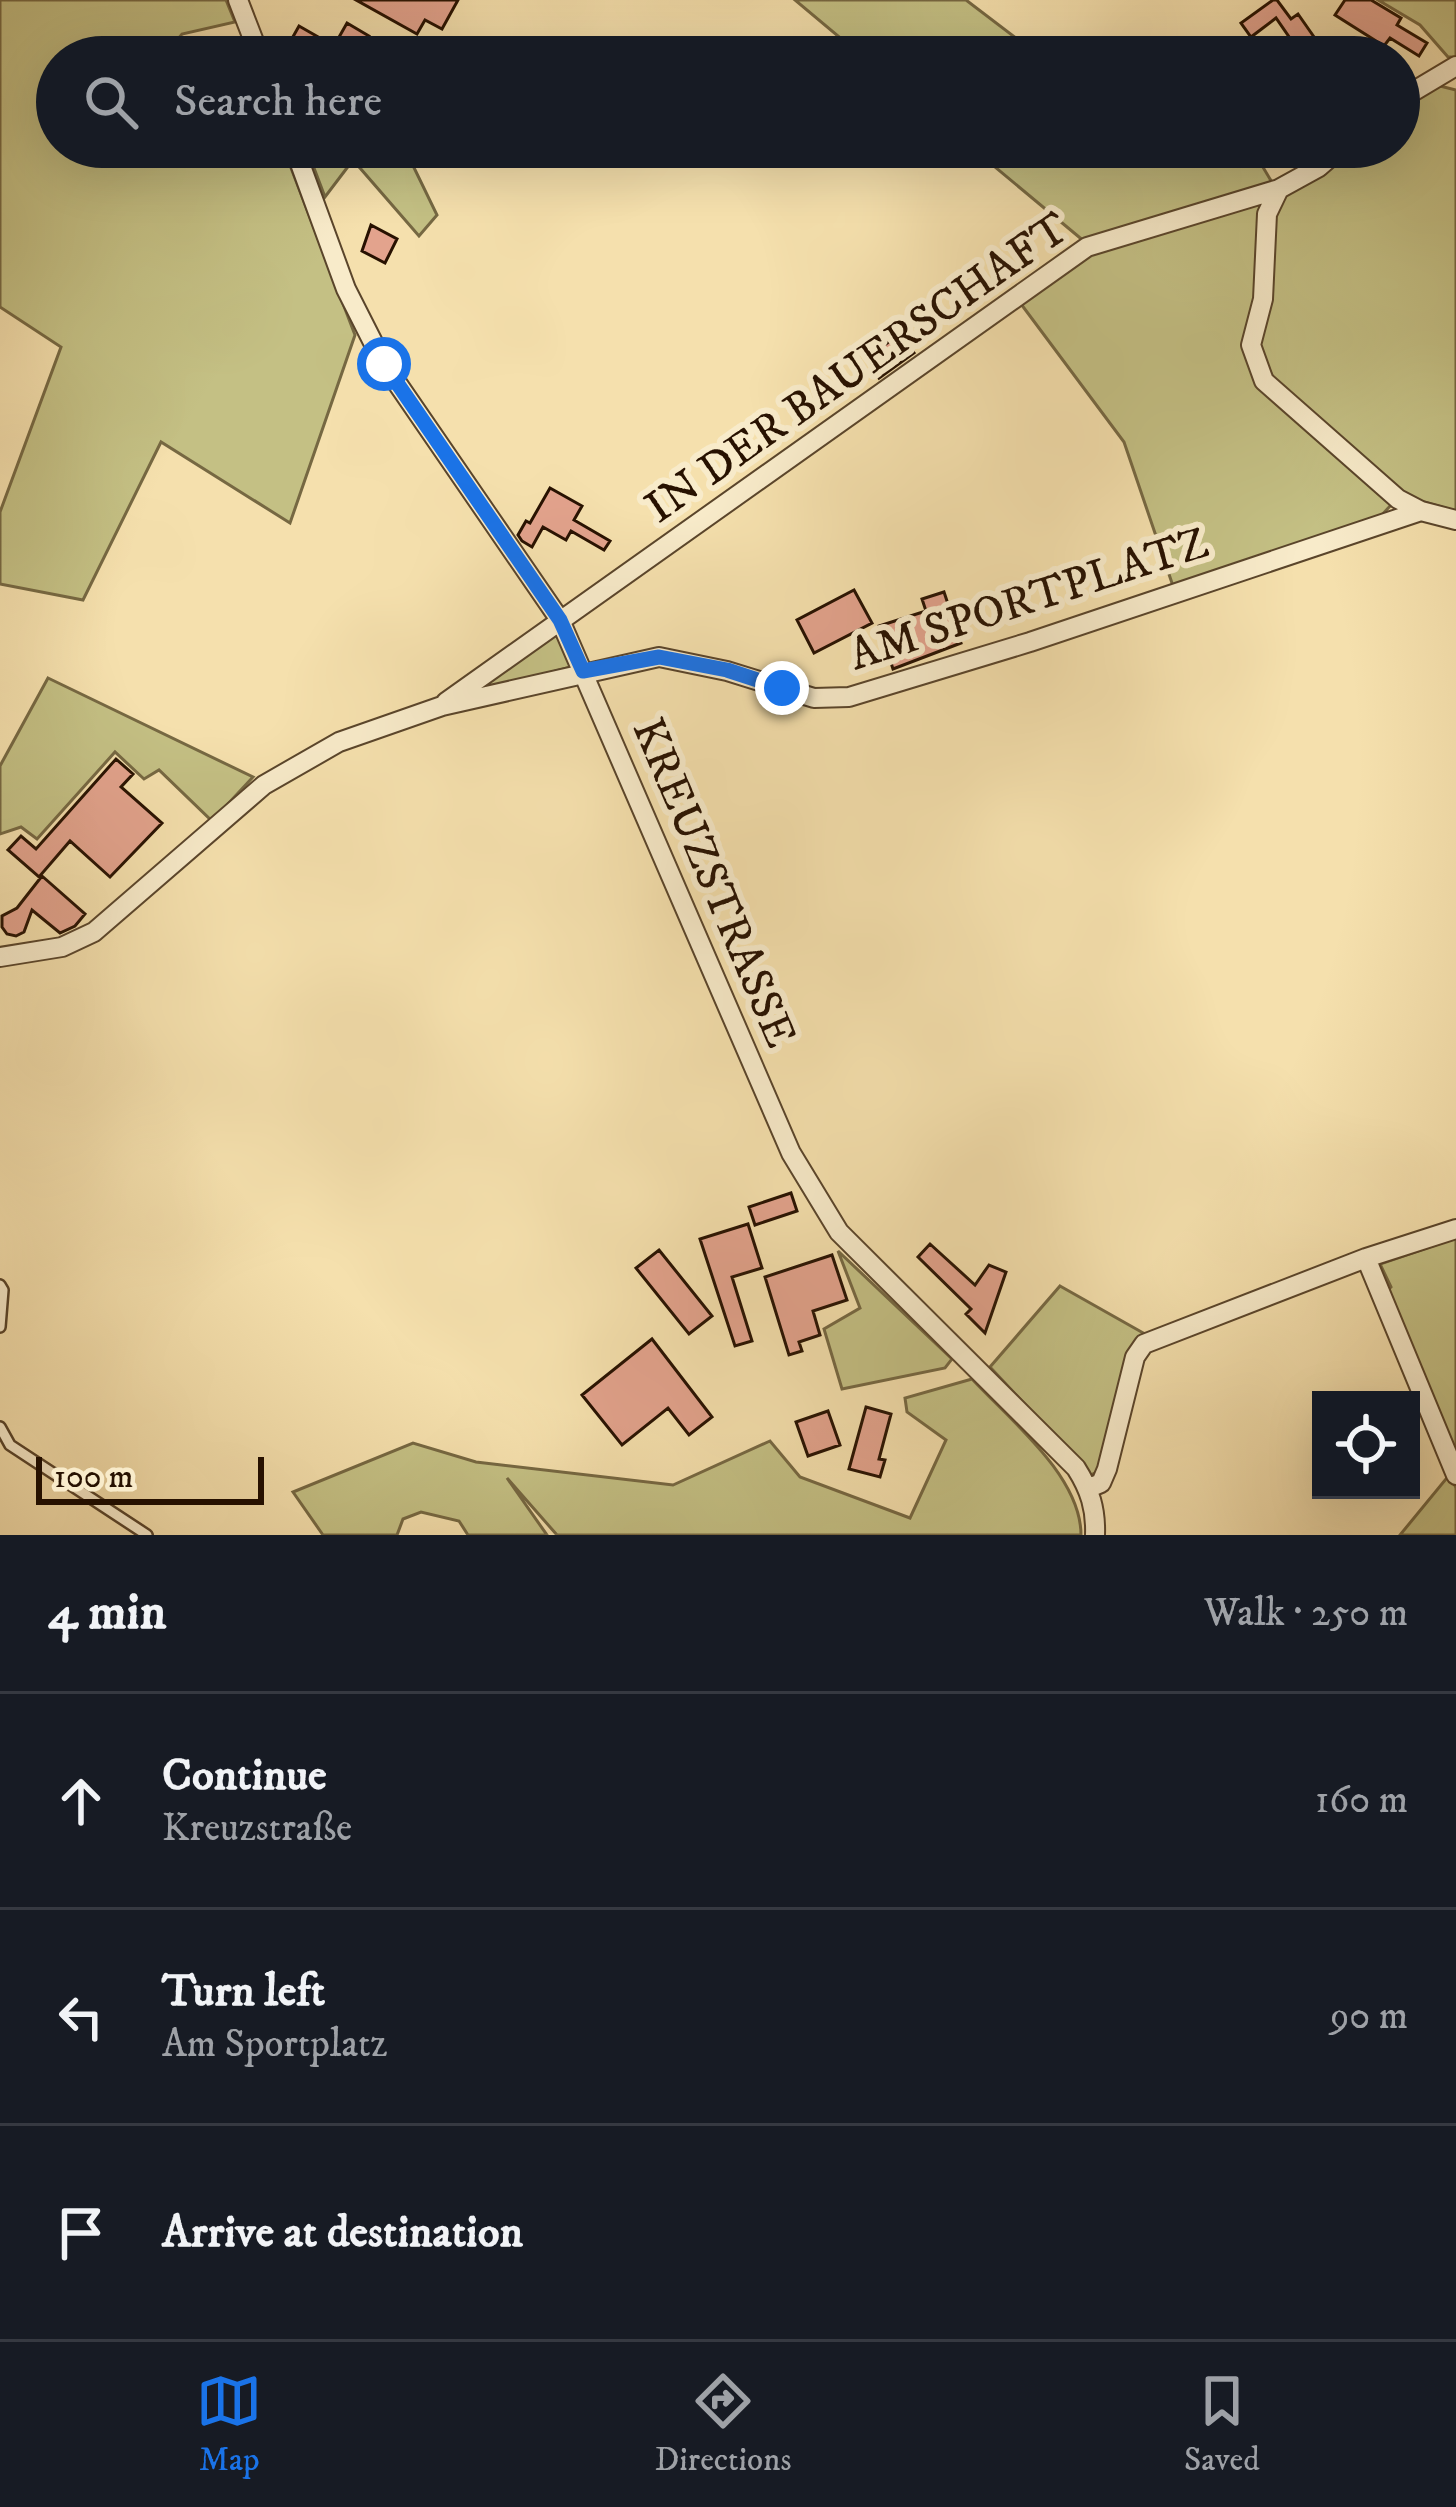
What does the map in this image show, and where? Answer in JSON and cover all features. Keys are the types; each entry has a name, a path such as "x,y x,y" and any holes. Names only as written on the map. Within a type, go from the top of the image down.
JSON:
{"street":[{"path":"238,0 252,36"},
{"path":"1420,87 1456,66"},
{"name":"KREUZSTRASSE","path":"302,168 346,290 384,364 560,620 790,1153 818,1200 839,1232 1076,1468 1089,1488"},
{"name":"IN DER BAUERSCHAFT","path":"442,706 1088,247 1279,189 1317,168"},
{"path":"1279,189 1267,214 1263,298 1251,345 1264,381 1398,499 1456,520"},
{"name":"AM SPORTPLATZ","path":"583,671 659,657 727,670 814,698 849,697 1030,642 1421,511"},
{"name":"IN DER BAUERSCHAFT","path":"0,956 62,947 94,932 264,785 339,742 442,706 583,671"},
{"path":"1095,1535 1096,1514 1089,1488 1101,1483 1107,1469 1135,1357 1144,1344 1456,1228"},
{"path":"1366,1258 1456,1475"}],"lane":[{"path":"0,1285 0,1327"},
{"path":"0,1427 10,1445 147,1535"}],"shaded area":[{"path":"0,0 226,0 235,22 180,36 36,36 36,168 291,168 355,335 290,523 161,442 83,600 0,584 0,512 61,347 0,307"},
{"path":"795,0 966,0 1013,36 838,36"},
{"path":"1378,0 1456,0 1456,57 1448,57 1420,25"},
{"path":"1436,85 1456,90 1456,511 1392,487 1274,379 1257,347 1272,219 1282,196 1328,168 1420,168 1420,96"},
{"path":"314,168 347,168 325,197"},
{"path":"360,168 414,168 437,215 419,236"},
{"path":"996,168 1263,168 1273,184 1085,242"},
{"path":"1261,201 1255,301 1245,349 1391,505 1380,517 1173,586 1124,442 1021,304 1089,253"},
{"path":"556,633 571,667 476,692"},
{"path":"48,678 253,777 212,821 159,770 144,779 115,752 37,839 21,827 0,834 0,766"},
{"path":"1456,1238 1456,1455 1380,1264"},
{"path":"838,1251 952,1359 945,1368 842,1389 824,1329 860,1308"},
{"path":"1060,1286 1145,1334 1130,1359 1102,1469 1091,1475 990,1367"},
{"path":"972,1379 1057,1471 1078,1513 1081,1535 557,1535 507,1478 547,1535 468,1535 459,1521 421,1512 403,1519 397,1535 323,1535 293,1492 413,1443 476,1462 673,1485 770,1441 800,1477 910,1518 946,1440 907,1412 905,1398"},
{"path":"1450,1474 1456,1488 1456,1535 1400,1535"}],"building":[{"path":"356,0 458,0 442,29 425,20 417,34"},
{"path":"1277,0 1291,19 1298,14 1313,36 1288,36 1276,18 1250,36 1241,23"},
{"path":"1345,0 1371,0 1401,18 1397,25 1415,36 1368,36 1335,15"},
{"path":"347,23 369,36 340,36"},
{"path":"299,26 316,36 293,36"},
{"path":"371,225 397,239 385,263 362,251"},
{"path":"901,334 914,353 879,378 866,357"},
{"path":"550,488 582,506 574,520 610,541 604,550 571,531 566,540 543,527 532,547 522,541 518,535"},
{"path":"854,590 872,623 814,653 797,620"},
{"path":"944,592 961,643 893,669 879,626 926,611 922,599"},
{"path":"116,759 133,774 121,787 162,823 110,877 70,841 39,877 8,850 21,836 36,849"},
{"path":"42,876 85,914 60,933 32,910 24,932 7,934 2,916 17,908"},
{"path":"791,1193 797,1211 755,1225 749,1207"},
{"path":"748,1224 762,1268 732,1277 752,1341 735,1346 700,1239"},
{"path":"930,1244 975,1285 989,1265 1006,1272 985,1333 966,1314 971,1309 918,1257"},
{"path":"659,1250 712,1316 689,1334 636,1268"},
{"path":"832,1255 847,1300 813,1311 820,1335 799,1342 802,1351 789,1355 765,1277"},
{"path":"652,1339 712,1417 689,1435 668,1408 622,1445 582,1395"},
{"path":"866,1407 891,1414 879,1459 885,1460 880,1477 849,1469"},
{"path":"828,1411 840,1445 808,1456 796,1422"}],"route":[{"path":"384,364 560,620 583,671 659,657 727,670 782,688"}]}
